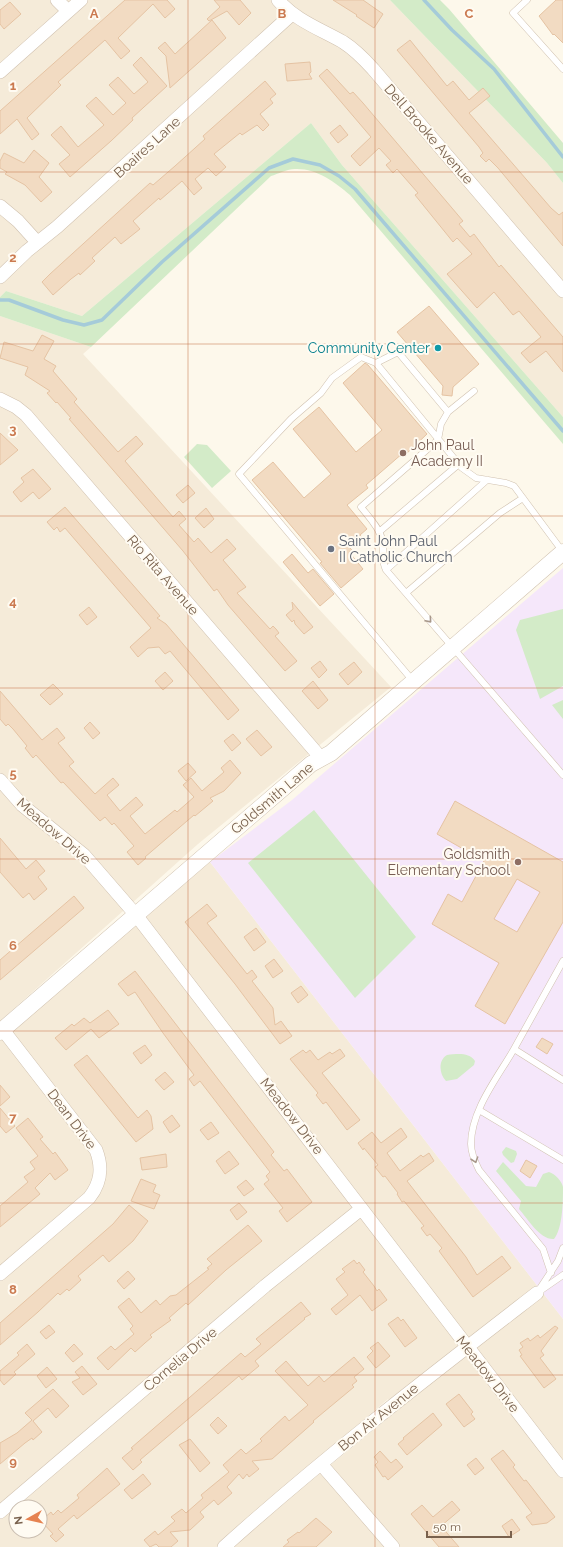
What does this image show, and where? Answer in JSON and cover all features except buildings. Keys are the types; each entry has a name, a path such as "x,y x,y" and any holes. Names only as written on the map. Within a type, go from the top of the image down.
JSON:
{"street":[{"path":"57,0 68,11"},
{"path":"0,72 81,0"},
{"name":"Dell Brooke Avenue","path":"278,0 292,14 344,43 373,69 563,291"},
{"name":"Boaires Lane","path":"0,277 37,242 62,222 292,14"},
{"path":"0,206 18,221 37,242"},
{"name":"Rio Rita Avenue","path":"0,399 16,407 26,415 321,758"},
{"name":"Goldsmith Lane","path":"1,1031 311,764 331,753 563,552"},
{"name":"Meadow Drive","path":"0,780 22,805 84,855 136,914 563,1471"},
{"name":"Dean Drive","path":"0,1274 89,1198 98,1185 101,1170 96,1150 1,1031"},
{"name":"Cornelia Drive","path":"0,1512 265,1286 361,1209"},
{"name":"Bon Air Avenue","path":"224,1547 321,1464 466,1346 537,1293"},
{"path":"321,1464 393,1547"}],"lane":[{"path":"527,0 513,13 563,69"},
{"path":"376,364 398,352 448,412"},
{"path":"413,681 239,474 291,419 321,393 332,378 361,357 376,364 459,464 476,478 514,486 563,552"},
{"path":"474,391 448,412 441,424 438,440 361,507 379,532 382,540 382,562 386,570 563,775"},
{"path":"379,532 459,464"},
{"path":"386,570 487,480"},
{"path":"406,594 500,513 523,498"},
{"path":"551,1273 543,1249 479,1170 474,1159 471,1145 474,1122 479,1110 563,961"},
{"path":"514,1049 563,1080"},
{"path":"479,1110 563,1160"},
{"path":"537,1293 558,1261 563,1248"},
{"path":"537,1293 563,1275"}],"shaded area":[{"path":"0,0 390,0 547,163 563,183 563,417 342,165 311,123 82,316 6,291 0,297"},
{"path":"0,316 91,347 83,354 391,687 198,844 0,1021"},
{"path":"563,568 563,1319 210,862 292,800"},
{"path":"210,862 563,1319 563,1547 0,1547 0,1041","holes":["388,1399 397,1411 253,1528 246,1520"]}],"green space":[{"path":"390,0 440,0 449,9 563,143 563,183 547,163"},
{"path":"311,123 342,165 563,417 563,444 350,195 338,185 318,173 303,169 292,169 271,176 91,347 0,316 0,297 6,291 82,316"},
{"path":"197,444 207,445 231,471 212,488 184,457"},
{"path":"563,609 563,686 540,699 516,630 520,620"},
{"path":"563,700 563,719 552,705"},
{"path":"314,810 416,937 355,998 248,863"},
{"path":"462,1054 470,1056 475,1061 474,1065 457,1079 446,1081 442,1075 440,1067 442,1060 447,1055"},
{"path":"506,1147 516,1151 517,1154 514,1162 511,1163 503,1155 502,1152"},
{"path":"503,1162 526,1186 536,1187 543,1174 549,1172 560,1180 563,1187 562,1214 559,1228 554,1239 539,1233 519,1209 521,1201 496,1171"}],"waterway":[{"path":"424,0 452,30 494,69 563,157"},
{"path":"0,300 9,300 63,320 84,325 102,320 162,262 269,168 293,159 320,165 339,176 355,189 563,431"}],"place":[{"name":"Community Center","path":"438,348"},
{"name":"John Paul Academy II","path":"403,453"},
{"name":"Saint John Paul II Catholic Church","path":"331,549"},
{"name":"Goldsmith Elementary School","path":"518,862"}]}
